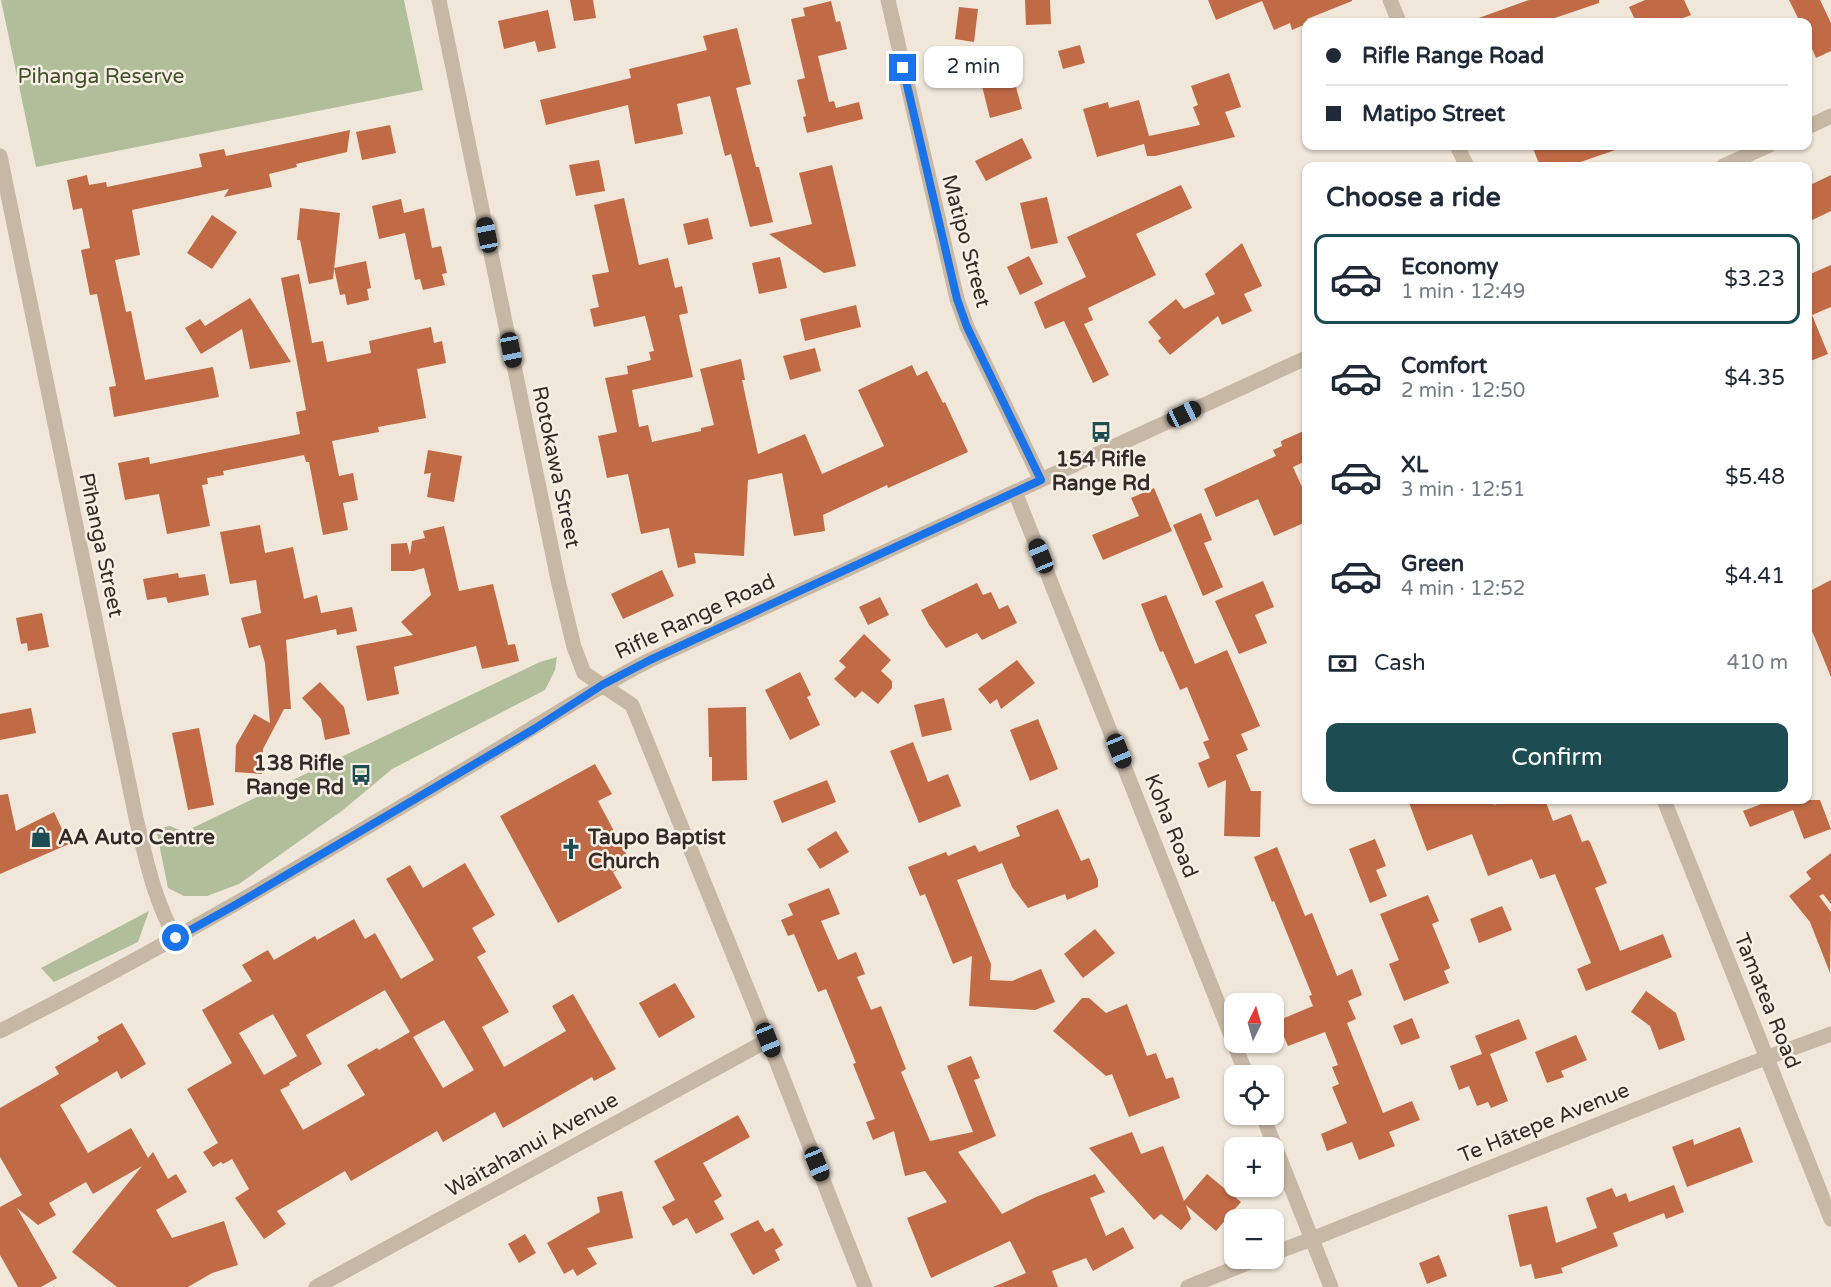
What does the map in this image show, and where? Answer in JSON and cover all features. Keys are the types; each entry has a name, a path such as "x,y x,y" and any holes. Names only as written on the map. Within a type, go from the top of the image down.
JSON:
{"street":[{"name":"Rotokawa Street","path":"439,0 568,621 584,673 632,705 865,1287"},
{"name":"Matipo Street","path":"888,0 957,299 967,327 1041,480"},
{"path":"1390,0 1397,18"},
{"path":"1812,125 1831,116"},
{"path":"1732,162 1759,150"},
{"name":"Pīhanga Street","path":"0,156 136,818 166,922 176,938"},
{"name":"Rifle Range Road","path":"0,1031 237,904 513,741 602,685 650,660 1302,359"},
{"name":"Koha Road","path":"1015,492 1243,1065"},
{"name":"Tamatea Road","path":"1666,804 1831,1219"},
{"name":"Te Hātepe Avenue","path":"1284,1249 1831,1034"},
{"name":"Waitahanui Avenue","path":"316,1287 768,1040"},
{"path":"1267,1125 1331,1287"},
{"path":"1188,1287 1233,1269"}],"green space":[{"name":"Pihanga Reserve","path":"1,0 404,0 423,90 36,167"},
{"path":"557,657 555,670 545,690 392,769 343,810 239,884 207,896 184,896 168,888 156,829 170,826 184,832 540,662"},
{"path":"149,911 138,942 54,982 41,968"}],"building":[{"path":"570,0 593,0 596,18 574,21"},
{"path":"1025,0 1050,0 1051,24 1026,25"},
{"path":"1208,0 1352,0 1310,18 1302,18 1302,26 1292,30 1290,23 1274,30 1262,1 1216,20"},
{"path":"1529,0 1599,0 1599,3 1555,18 1479,18"},
{"path":"1645,0 1684,0 1691,15 1683,18 1634,18 1629,7"},
{"path":"1789,0 1820,0 1831,23 1831,51 1816,58 1812,48 1812,18 1798,18"},
{"path":"831,1 836,22 840,21 847,49 818,56 829,102 834,101 836,108 859,102 863,119 807,133 803,117 806,116 797,80 805,78 791,19 805,16 803,8"},
{"path":"959,7 978,9 974,42 955,39"},
{"path":"548,10 556,48 538,52 535,41 504,49 498,21"},
{"path":"737,28 751,84 736,88 773,222 750,227 731,154 725,156 710,96 677,104 683,134 635,144 628,105 546,125 540,100 631,78 629,69 707,50 703,36"},
{"path":"1080,45 1085,63 1063,69 1058,51"},
{"path":"1010,65 1022,109 990,118 979,74"},
{"path":"1229,73 1241,107 1225,112 1235,137 1155,156 1147,156 1144,144 1097,157 1083,109 1108,102 1109,108 1139,100 1149,136 1200,125 1193,107 1198,105 1191,86"},
{"path":"390,125 396,153 362,160 356,132"},
{"path":"350,130 347,152 296,164 297,167 269,174 272,187 224,197 229,189 132,210 140,255 115,260 126,312 131,311 145,380 213,367 219,397 114,417 109,387 116,386 97,294 90,295 81,250 90,248 82,208 73,210 67,180 87,175 89,185 106,182 107,187 202,167 199,154 224,149 226,156"},
{"path":"1022,138 1032,158 986,181 975,161"},
{"path":"1534,150 1615,150 1581,162 1538,162"},
{"path":"599,160 605,191 576,196 569,165"},
{"path":"832,165 856,266 824,273 769,234 812,224 799,173"},
{"path":"1831,175 1831,211 1812,220 1812,184"},
{"path":"1181,185 1192,208 1136,234 1156,275 1088,308 1093,320 1084,324 1109,375 1093,383 1064,321 1045,329 1034,302 1086,277 1067,237"},
{"path":"1047,197 1058,243 1031,249 1020,203"},
{"path":"624,198 639,265 668,258 675,288 682,286 688,313 679,315 693,377 632,390 639,427 648,425 652,442 701,431 701,428 714,425 700,369 741,359 745,380 742,380 758,454 805,434 822,474 884,446 858,390 912,365 917,376 927,371 943,403 945,402 968,452 888,488 887,485 823,515 825,531 794,536 782,473 748,480 744,556 694,553 696,563 678,568 669,528 641,534 628,474 607,478 598,436 617,432 605,378 628,374 627,366 651,360 649,352 654,351 645,316 594,327 590,309 599,307 592,275 609,272 594,205"},
{"path":"401,199 404,213 424,208 432,248 441,246 447,273 442,274 445,285 423,290 420,279 415,280 405,233 379,239 372,206"},
{"path":"300,208 340,213 333,279 309,284 300,240 297,240"},
{"path":"212,215 237,232 212,269 187,253"},
{"path":"708,218 713,239 688,245 683,224"},
{"path":"1242,243 1262,286 1244,294 1252,311 1222,325 1218,316 1170,355 1158,341 1161,338 1148,322 1176,299 1184,309 1215,294 1205,274"},
{"path":"1029,256 1043,284 1020,295 1007,267"},
{"path":"780,257 787,288 759,294 752,263"},
{"path":"366,261 371,288 367,289 369,300 347,305 345,294 340,295 334,268"},
{"path":"1831,265 1831,307 1812,315 1812,273"},
{"path":"299,274 312,343 323,341 327,362 371,353 369,341 431,327 434,343 442,341 446,363 417,369 426,418 378,427 379,432 332,441 339,476 353,473 358,500 343,503 348,530 323,535 309,462 306,462 304,455 223,471 224,475 207,478 208,484 202,485 210,526 167,534 159,494 125,500 118,463 149,457 150,464 300,434 296,412 306,410 281,278"},
{"path":"250,298 291,362 250,369 242,329 201,354 185,328 200,319 205,326"},
{"path":"856,305 861,327 805,341 800,319"},
{"path":"1812,315 1828,354 1812,360"},
{"path":"815,348 821,371 790,380 783,356"},
{"path":"1302,432 1302,463 1293,467 1302,487 1302,524 1274,536 1258,499 1216,517 1204,489 1276,456 1273,450 1282,446 1281,441"},
{"path":"428,450 462,456 454,502 427,497 431,473 424,474"},
{"path":"1154,488 1172,531 1103,560 1092,535 1139,516 1131,498"},
{"path":"1201,513 1212,540 1204,543 1223,587 1203,596 1173,525"},
{"path":"260,525 265,553 293,547 304,599 317,595 321,613 352,607 357,631 337,635 336,629 286,640 291,709 284,709 263,749 262,774 235,772 236,745 254,714 270,723 265,663 260,645 249,648 241,618 261,613 256,580 230,584 220,532"},
{"path":"444,526 459,591 493,584 508,645 515,644 519,661 482,669 476,646 394,667 399,694 367,701 356,646 413,635 401,622 431,595 424,568 413,571 391,571 391,544 407,543 410,555 412,541 425,538 423,531"},
{"path":"662,570 674,596 623,619 611,594"},
{"path":"178,573 179,578 205,574 209,595 168,603 166,597 147,600 143,579"},
{"path":"1831,580 1831,677 1812,631 1812,590"},
{"path":"1263,581 1274,607 1255,615 1267,643 1239,654 1215,601"},
{"path":"977,583 983,595 991,592 999,609 1008,605 1017,623 982,640 977,633 946,648 921,610"},
{"path":"1166,595 1195,664 1227,650 1260,726 1241,734 1248,750 1236,755 1251,791 1261,791 1260,837 1224,836 1226,780 1208,788 1198,763 1210,758 1203,742 1209,740 1187,687 1180,690 1163,651 1160,652 1141,604"},
{"path":"880,597 889,615 868,625 859,607"},
{"path":"42,613 49,647 28,651 27,643 21,644 16,618"},
{"path":"864,634 891,660 881,671 892,681 892,688 878,704 862,691 855,698 834,679 846,667 839,661"},
{"path":"1017,660 1035,683 1001,709 997,699 990,704 978,689"},
{"path":"800,672 811,695 807,697 820,725 790,740 765,690"},
{"path":"320,682 344,707 350,734 325,740 321,719 302,698"},
{"path":"944,698 952,730 922,737 914,705"},
{"path":"746,707 747,780 712,781 708,708"},
{"path":"31,708 36,733 0,740 0,714"},
{"path":"1038,719 1058,769 1030,781 1010,730"},
{"path":"199,728 214,805 188,810 172,733"},
{"path":"913,742 928,782 948,774 961,806 919,823 890,751"},
{"name":"Taupo Baptist Church","path":"595,764 612,794 598,801 631,863 613,872 622,888 558,923 500,816"},
{"path":"827,780 836,802 782,823 773,801"},
{"path":"8,794 16,831 54,812 69,844 0,874 0,795"},
{"path":"1812,800 1820,800 1831,829 1804,839 1793,810 1750,827 1743,811 1761,804 1812,804"},
{"path":"1409,804 1547,804 1553,821 1571,814 1582,842 1588,840 1590,842 1607,883 1595,888 1620,951 1663,934 1672,957 1586,991 1577,969 1591,963 1555,874 1540,879 1532,859 1488,876 1472,834 1427,851"},
{"path":"1058,809 1081,861 1089,858 1098,880 1098,887 1067,900 1065,894 1028,908 1012,887 1002,863 957,880 991,964 990,980 1012,981 1041,969 1055,1002 1035,1010 969,1006 972,956 953,964 925,894 920,896 908,867 946,852 948,856 975,845 979,852 1020,836 1016,826"},
{"path":"836,831 849,852 820,869 807,849"},
{"path":"1375,839 1386,866 1376,870 1387,896 1370,903 1349,849"},
{"path":"1277,847 1305,916 1312,913 1337,976 1352,969 1362,995 1348,1001 1356,1019 1347,1023 1383,1113 1412,1101 1420,1120 1389,1132 1395,1146 1359,1160 1352,1142 1327,1151 1321,1134 1347,1123 1332,1087 1339,1084 1332,1067 1338,1065 1325,1032 1288,1046 1284,1037 1284,1018 1313,1006 1309,996 1312,995 1254,857"},
{"path":"1831,853 1831,904 1823,894 1819,896 1831,912 1830,973 1810,922 1789,896 1811,879 1806,872"},
{"path":"465,863 495,915 472,928 486,952 477,957 509,1012 482,1027 504,1067 566,1031 552,1006 573,994 616,1069 594,1081 592,1077 503,1128 495,1112 443,1142 437,1131 351,1181 345,1171 277,1211 286,1224 264,1239 235,1198 249,1189 232,1159 213,1167 203,1152 218,1143 187,1089 232,1063 202,1010 252,981 242,965 268,950 274,960 315,936 317,940 354,919 365,939 375,933 401,979 434,960 386,879 410,865 423,888","holes":["385,990 410,1032 347,1065 365,1095 303,1130 280,1090 322,1064 306,1035","273,1014 297,1056 264,1075 239,1033","444,1020 474,1070 443,1088 413,1037"]},
{"path":"829,888 840,914 821,921 838,960 856,952 865,974 857,977 871,1010 881,1006 906,1069 901,1072 930,1141 973,1132 947,1066 971,1056 980,1078 974,1080 996,1136 958,1152 1002,1214 1036,1197 1095,1174 1105,1192 1090,1198 1106,1236 1123,1227 1134,1248 1093,1271 1086,1258 1052,1271 1058,1287 993,1287 1026,1273 1010,1241 931,1278 907,1218 947,1202 925,1171 905,1176 894,1131 873,1140 866,1122 875,1119 853,1064 856,1063 826,989 818,992 794,934 788,936 781,920 793,915 788,904"},
{"path":"1428,895 1439,921 1432,924 1450,968 1444,971 1449,983 1404,1001 1389,964 1399,960 1380,914"},
{"path":"1502,906 1512,930 1479,943 1470,919"},
{"path":"1095,929 1115,953 1083,978 1064,954"},
{"path":"675,983 695,1017 659,1038 639,1003"},
{"path":"1646,991 1676,1013 1685,1040 1659,1050 1650,1026 1631,1012"},
{"path":"1082,998 1089,998 1106,1013 1127,1004 1147,1056 1156,1053 1166,1079 1173,1077 1180,1098 1129,1117 1112,1074 1106,1076 1053,1031"},
{"path":"1412,1018 1420,1038 1401,1045 1393,1026"},
{"path":"1519,1019 1527,1039 1490,1054 1508,1101 1491,1108 1488,1102 1477,1106 1469,1086 1459,1090 1450,1066 1482,1054 1475,1036"},
{"path":"122,1023 146,1064 121,1079 117,1071 60,1105 88,1153 131,1128 148,1158 153,1152 168,1179 176,1174 187,1192 156,1210 172,1238 224,1221 238,1265 212,1273 188,1287 117,1287 72,1252 142,1166 93,1194 86,1182 49,1203 56,1215 38,1225 17,1208 57,1278 41,1287 18,1287 0,1255 0,1207 22,1195 0,1157 0,1108 59,1074 55,1067 99,1041 97,1037"},
{"path":"1576,1035 1587,1060 1561,1071 1564,1077 1547,1083 1535,1052"},
{"path":"738,1115 750,1137 703,1163 722,1196 714,1201 724,1219 696,1234 687,1218 673,1226 662,1207 675,1200 654,1161"},
{"path":"1740,1127 1753,1162 1687,1187 1672,1147 1693,1139 1694,1145"},
{"path":"1132,1132 1141,1154 1163,1146 1184,1201 1207,1174 1224,1188 1224,1197 1235,1197 1241,1202 1235,1209 1224,1209 1224,1222 1216,1231 1186,1205 1191,1219 1181,1230 1161,1214 1154,1220 1089,1148"},
{"path":"1674,1185 1684,1212 1666,1219 1664,1213 1613,1233 1618,1246 1561,1268 1563,1273 1535,1279 1531,1264 1520,1267 1508,1215 1547,1206 1556,1243 1597,1228 1586,1198 1612,1188 1616,1197 1626,1193 1629,1202"},
{"path":"622,1191 633,1238 587,1248 597,1264 577,1276 573,1269 564,1274 547,1243 600,1212 597,1197"},
{"path":"758,1220 765,1232 773,1228 783,1245 775,1250 780,1260 753,1275 730,1234"},
{"path":"525,1234 536,1253 519,1263 508,1244"},
{"path":"1439,1255 1447,1276 1427,1284 1419,1263"}],"place":[{"name":"154 Rifle Range Rd","path":"1101,432"},
{"name":"138 Rifle Range Rd","path":"361,775"},
{"name":"AA Auto Centre","path":"41,837"},
{"name":"Taupo Baptist Church","path":"571,849"}],"route":[{"path":"176,938 534,729 602,685 650,660 1041,480 967,327 957,299 903,68"}]}
